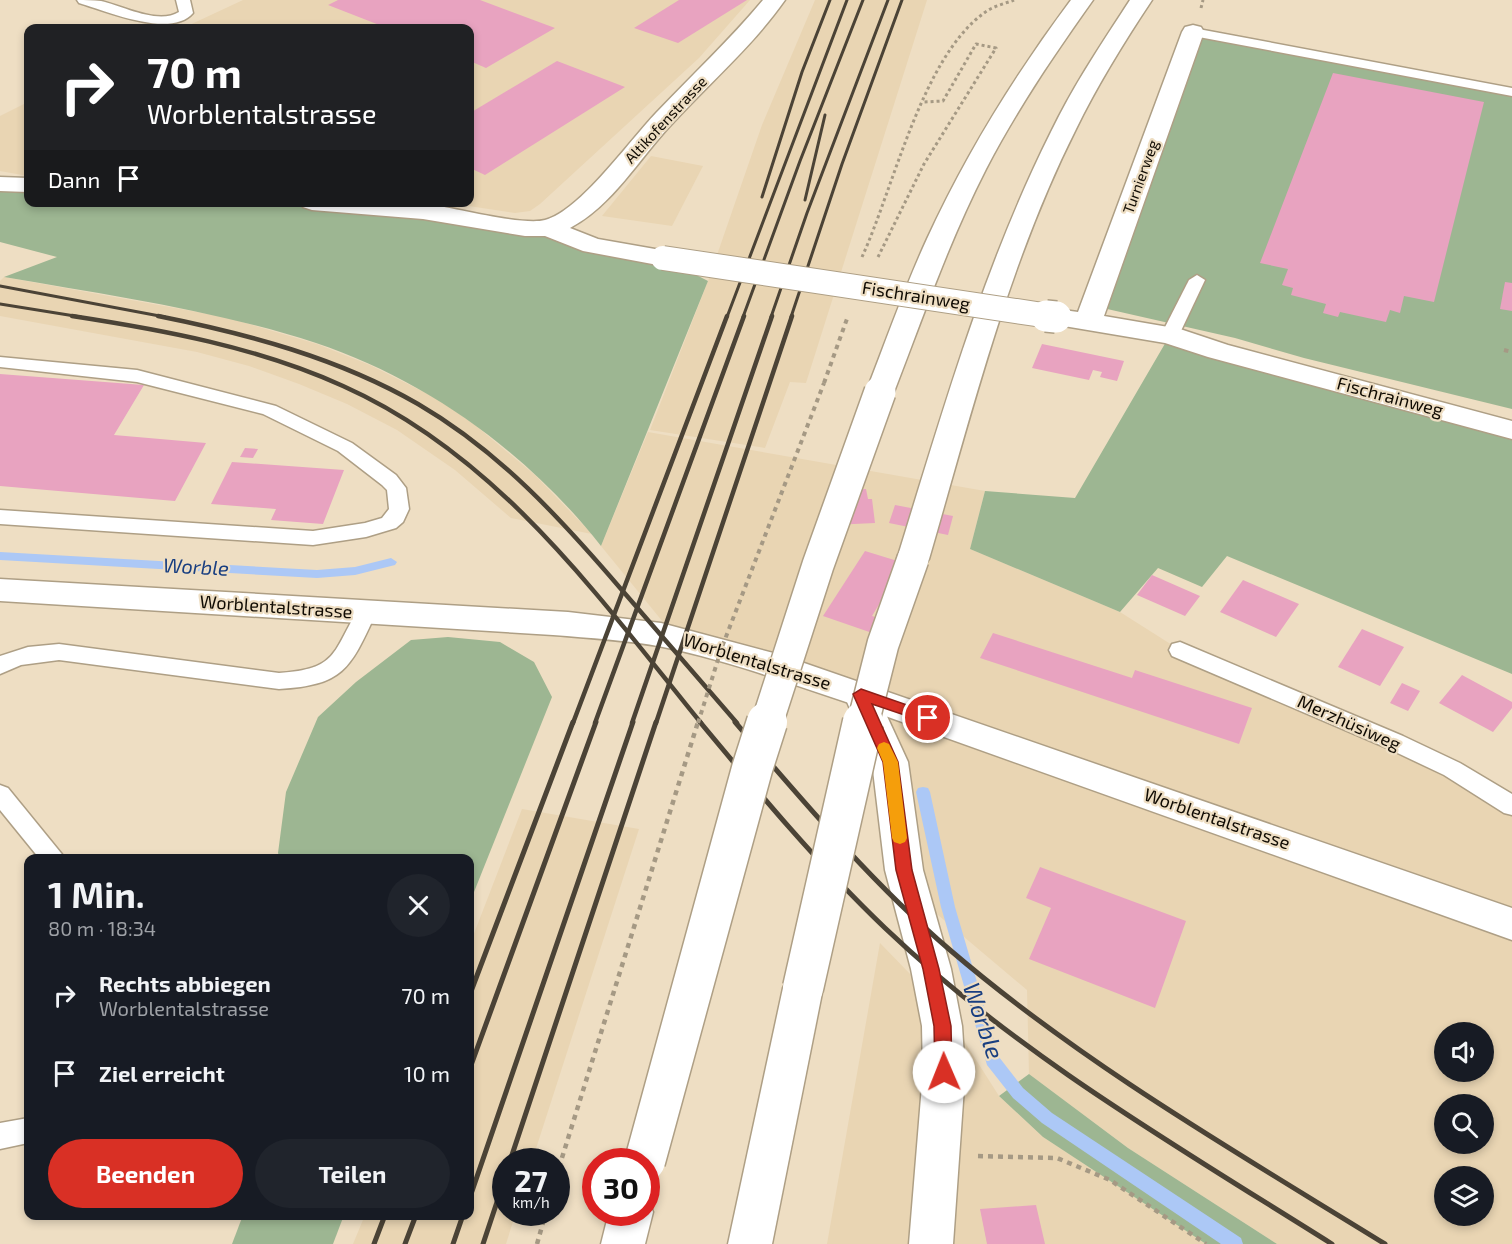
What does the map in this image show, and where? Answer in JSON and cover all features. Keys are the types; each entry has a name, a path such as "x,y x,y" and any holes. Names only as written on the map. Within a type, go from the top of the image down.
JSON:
{"main road":[{"name":"Altikofenstrasse","path":"549,228 570,218 629,160 663,118 747,34 774,0"},
{"path":"649,1148 752,769 812,584 924,275 969,182 1030,75 1082,0"},
{"path":"750,1244 847,787 883,644 914,559 958,405 996,287 1032,194 1085,86 1141,0"},
{"name":"Turnierweg","path":"1089,323 1193,32"},
{"path":"0,183 24,185"},
{"name":"Fischrainweg","path":"374,207 423,211 525,228 549,228 591,246 663,258 861,276 1056,317 1170,335 1229,354 1512,430"},
{"name":"Worblentalstrasse","path":"0,590 615,628 676,638 765,663 861,694 1512,924"},
{"path":"861,694 890,762 904,870 931,969 942,1026 944,1072 931,1244"},
{"path":"623,1244 628,1226"}],"lane":[{"path":"84,0 166,21 184,16 186,13 183,0"},
{"path":"1193,32 1512,92"},
{"path":"1170,335 1197,280"},
{"path":"0,362 137,376 269,410 339,444 389,480 396,488 399,509 396,517 379,527 332,537 313,538 0,517"},
{"path":"0,666 26,656 59,652 279,681 303,680 324,676 336,666 346,654 366,613"},
{"name":"Merzhüsiweg","path":"1180,650 1395,742 1452,769 1512,807"},
{"path":"0,794 50,854"},
{"path":"0,1136 24,1132"}],"path":[{"path":"861,276 881,214 924,102 943,63 966,31 985,13 1014,0"},
{"path":"861,276 924,164 996,48 976,44 944,101 938,104 924,102"},
{"path":"565,1148 722,648 766,528 824,383 848,314"},
{"path":"1504,350 1512,352"},
{"path":"936,1157 1057,1158 1110,1180 1206,1244"},
{"path":"537,1244 542,1226"}],"shaded area":[{"path":"243,0 750,0 699,58 540,204 530,211 515,213 474,207 474,24 192,24"},
{"path":"815,0 927,0 806,383 790,382 765,448 650,430 708,281 762,125"},
{"path":"24,104 24,175 0,171 0,116"},
{"path":"651,156 703,166 672,226 602,216"},
{"path":"4,277 225,317 317,344 370,365 436,398 475,425 535,475 592,534 511,518 455,470 397,430 347,404 299,384 249,366 197,352 0,316 0,281"},
{"path":"648,432 985,491 970,549 1120,612 1180,650 1512,806 1512,1244 1277,1244 1128,1148 1029,1074 1027,990 893,877 861,694 676,638 601,546"},
{"path":"522,809 639,829 536,1148 492,1148 492,1226 512,1226 506,1244 353,1244 363,1220 474,1220 474,934"},
{"path":"880,943 943,1008 999,1096 1043,1137 1206,1244 827,1244"}],"green space":[{"path":"1193,32 1512,94 1512,409 1304,358 1235,338 1094,306"},
{"path":"0,184 24,185 24,207 368,207 423,211 663,258 708,281 601,546 573,512 508,451 436,399 397,377 316,343 239,321 161,304 4,277 57,257 0,242"},
{"path":"1170,335 1512,430 1512,674 1227,556 1202,587 1158,568 1120,612 970,549 985,491 1075,498"},
{"path":"448,637 500,642 534,662 552,697 474,892 474,854 278,853 286,792 318,717 356,682 411,640"},
{"path":"1029,1074 1128,1148 1277,1244 1206,1244 1043,1137 999,1096"},
{"path":"241,1220 342,1220 333,1244 232,1244"}],"building":[{"path":"338,0 480,0 555,28 486,68 474,63 474,24 377,24 328,5"},
{"path":"679,0 747,0 678,43 634,28"},
{"path":"557,61 625,87 485,175 474,170 474,111"},
{"path":"1333,73 1484,102 1434,302 1404,296 1400,313 1390,310 1386,322 1340,312 1338,317 1323,313 1326,304 1291,295 1293,288 1282,285 1288,269 1260,263"},
{"path":"1505,282 1512,283 1512,311 1500,309"},
{"path":"1042,344 1124,361 1117,381 1100,377 1102,372 1093,370 1089,380 1032,368"},
{"path":"0,374 144,385 114,435 206,443 175,501 0,486"},
{"path":"245,448 258,449 253,458 240,457"},
{"path":"232,462 344,470 323,524 271,520 276,509 211,504"},
{"path":"866,489 868,499 872,499 875,523 832,525 831,490"},
{"path":"895,505 953,516 948,535 889,523"},
{"path":"865,551 904,563 872,616 886,620 878,635 823,616"},
{"path":"1152,575 1200,596 1185,616 1137,595"},
{"path":"1243,580 1299,604 1276,637 1220,612"},
{"path":"1362,629 1404,647 1380,686 1338,667"},
{"path":"993,633 1132,678 1135,670 1252,708 1239,744 980,658"},
{"path":"1462,675 1512,702 1512,708 1493,732 1439,703"},
{"path":"1402,683 1420,691 1408,711 1390,703"},
{"path":"1040,867 1186,921 1155,1008 1029,959 1051,908 1026,898"},
{"path":"1036,1205 1045,1244 987,1244 980,1209"}],"waterway":[{"name":"Worble","path":"0,556 317,574 355,571 391,562"},
{"name":"Worble","path":"923,792 948,907 992,1060 1018,1093 1047,1118 1235,1244"}],"railway":[{"path":"762,197 802,72 830,0"},
{"path":"727,317 847,0"},
{"path":"743,317 800,161 863,0"},
{"path":"771,317 807,213 888,0"},
{"path":"791,317 842,164 902,0"},
{"path":"805,200 825,115"},
{"path":"0,286 165,317"},
{"path":"0,304 81,317"},
{"path":"72,316 141,327 243,350 310,372 399,415 450,450 497,489 541,532 614,615"},
{"path":"158,316 292,349 356,373 418,404 448,423 502,465 552,512 623,591"},
{"path":"623,591 727,316"},
{"path":"637,608 744,316"},
{"path":"662,636 772,316"},
{"path":"679,656 792,316"},
{"path":"614,615 623,591"},
{"path":"623,591 637,608"},
{"path":"628,632 637,608"},
{"path":"637,608 662,636"},
{"path":"573,723 614,615"},
{"path":"614,615 628,632"},
{"path":"595,723 628,632"},
{"path":"628,632 653,663"},
{"path":"653,663 662,636"},
{"path":"662,636 679,656"},
{"path":"669,683 679,656"},
{"path":"679,656 737,723"},
{"path":"632,723 653,663"},
{"path":"653,663 669,683"},
{"path":"656,723 669,683"},
{"path":"669,683 701,723"},
{"path":"474,983 573,722"},
{"path":"474,1057 596,722"},
{"path":"474,1185 633,722"},
{"path":"514,1148 656,722"},
{"path":"700,722 836,879 936,974 989,1017 1100,1097 1332,1244"},
{"path":"735,722 865,869 921,924 1001,992 1107,1069 1217,1141 1385,1244"},
{"path":"483,1244 492,1217"},
{"path":"374,1244 383,1220"},
{"path":"405,1244 414,1220"},
{"path":"453,1244 461,1220"}],"slow traffic":[{"path":"884,748 890,762 900,838"}],"route":[{"path":"928,718 861,694 890,762 904,870 931,969 942,1026 944,1072"}]}
